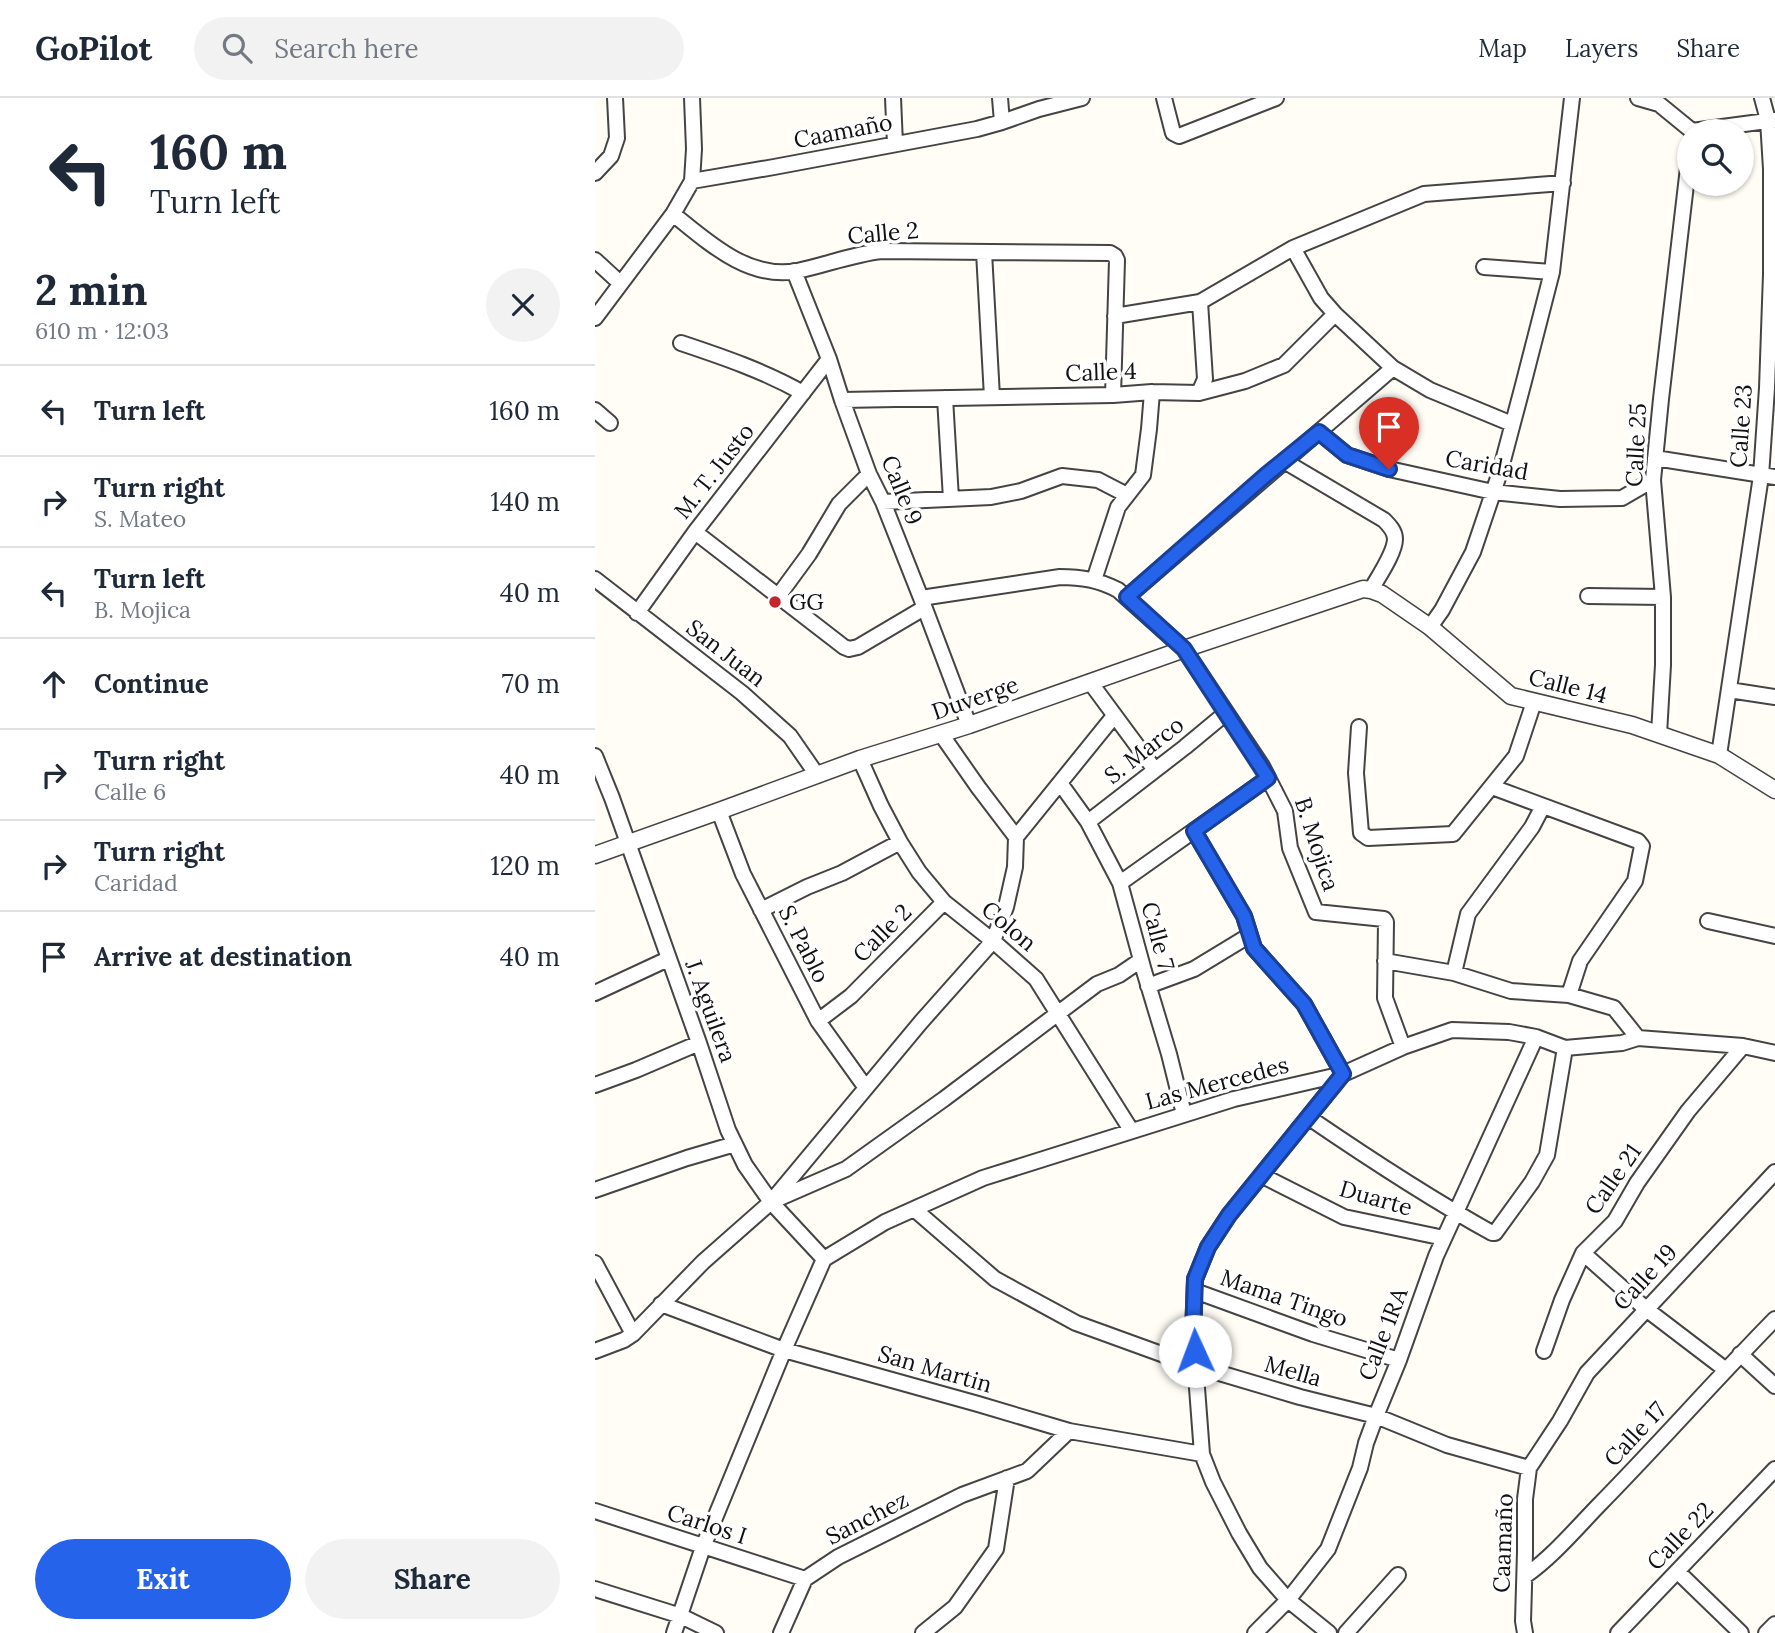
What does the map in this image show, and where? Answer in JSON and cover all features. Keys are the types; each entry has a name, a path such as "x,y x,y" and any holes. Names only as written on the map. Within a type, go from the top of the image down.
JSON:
{"street":[{"path":"595,173 611,156 617,138 615,98"},
{"path":"595,318 673,214 692,181 692,98"},
{"path":"893,98 895,144"},
{"path":"1000,98 1002,122"},
{"name":"Caamaño","path":"692,181 1002,122 1082,98"},
{"path":"1164,98 1173,133 1178,136 1276,98"},
{"path":"1430,627 1473,552 1513,424 1552,272 1573,98"},
{"path":"1637,98 1659,104 1677,119"},
{"name":"Calle 23","path":"1719,755 1768,477 1772,120 1762,98"},
{"path":"1754,122 1772,120"},
{"path":"1113,396 1115,316 1200,302 1293,248 1424,194 1563,183"},
{"name":"Calle 25","path":"1659,734 1663,597 1654,480 1655,458 1685,196"},
{"name":"Calle 2","path":"673,214 740,263 770,272 794,271 882,251 1110,253 1117,260 1115,316"},
{"path":"1293,248 1321,298 1393,368 1430,390 1513,424"},
{"path":"984,252 992,397"},
{"path":"595,260 620,283"},
{"path":"1484,267 1552,272"},
{"name":"Calle 9","path":"794,271 829,359 869,474 883,502 969,725"},
{"path":"1199,393 1205,379 1200,302"},
{"name":"Calle 4","path":"842,400 1199,393 1245,381 1284,365 1335,314"},
{"path":"681,343 737,361 803,393"},
{"name":"M. T. Justo","path":"637,613 695,532 829,359"},
{"path":"1123,593 1393,368"},
{"path":"1094,580 1118,507 1143,475 1152,392"},
{"path":"944,398 951,499"},
{"path":"595,410 610,423"},
{"name":"Caridad","path":"1319,432 1347,455 1389,469 1493,492 1560,499 1622,498 1654,480"},
{"path":"1655,458 1768,477"},
{"path":"1284,461 1384,520 1391,527 1395,537 1393,548 1371,590"},
{"path":"779,596 809,554 839,504 869,474"},
{"path":"883,502 991,497 1021,491 1062,476 1098,480 1127,495"},
{"path":"695,532 849,649 858,648 922,603"},
{"name":"B. Mojica","path":"922,603 1060,577 1083,577 1106,583 1123,593 1184,649 1268,778 1285,811 1290,848 1316,912 1384,919 1385,961"},
{"name":"San Juan","path":"595,579 742,692 790,736 817,775"},
{"name":"Calle 14","path":"1371,590 1382,594 1430,627 1511,696 1632,725 1719,755 1775,790"},
{"name":"Duverge","path":"595,855 860,759 969,725 1354,591 1371,590"},
{"path":"1588,596 1663,597"},
{"path":"1090,682 1155,770"},
{"path":"1729,690 1775,697"},
{"path":"1359,727 1356,773 1363,836 1368,838 1453,834 1516,756 1534,702"},
{"name":"S. Marco","path":"1089,822 1226,713"},
{"path":"595,1351 633,1334 702,1262 771,1202 993,941 1006,907 1015,867 1016,837 1114,716"},
{"path":"940,734 1016,837"},
{"name":"J. Aguilera","path":"595,756 728,1130 745,1165 771,1202 824,1259"},
{"name":"Colon","path":"860,759 881,806 919,872 944,902 1036,979 1131,1130"},
{"path":"1120,883 1268,778"},
{"name":"Calle 7","path":"1060,783 1089,822 1120,883 1184,1114"},
{"path":"1492,787 1638,841 1642,846 1635,881 1580,961 1569,995"},
{"path":"1454,973 1468,914 1532,827 1543,806"},
{"name":"S. Pablo","path":"719,811 743,874 818,1021 866,1088"},
{"path":"1194,831 1244,916 1254,948 1304,1004 1343,1074 1229,1215 1208,1247 1195,1279 1193,1335 1202,1454 1213,1482 1260,1567 1288,1600 1329,1633"},
{"path":"761,910 842,873 900,842"},
{"name":"Calle 2","path":"818,1021 851,996 944,902"},
{"path":"1708,921 1775,936"},
{"path":"1149,986 1195,970 1250,935"},
{"path":"595,993 668,959"},
{"path":"771,1202 846,1169 1097,984 1119,975 1141,960"},
{"path":"1403,1047 1385,998 1385,961 1454,973 1511,991 1569,995 1613,1008 1638,1038"},
{"name":"Las Mercedes","path":"824,1259 885,1222 983,1178 1234,1099 1343,1074 1403,1047 1452,1030 1509,1031 1536,1037 1565,1048 1622,1043 1638,1038 1743,1046 1775,1053"},
{"name":"Calle 1RA","path":"1255,1633 1288,1600 1328,1549 1436,1256 1536,1037"},
{"path":"595,1085 699,1043"},
{"name":"Calle 21","path":"1544,1351 1562,1300 1583,1254 1615,1221 1637,1182 1688,1111 1743,1046"},
{"path":"1308,1117 1455,1213 1495,1233 1532,1182 1547,1155 1565,1048"},
{"path":"595,1190 735,1144"},
{"name":"Calle 19","path":"1560,1421 1587,1373 1775,1172"},
{"name":"Duarte","path":"1261,1175 1344,1217 1444,1238"},
{"name":"Mella","path":"913,1209 995,1279 1076,1323 1196,1367 1376,1416 1447,1445 1529,1468"},
{"path":"1583,1254 1646,1309 1726,1370"},
{"path":"674,1633 703,1547 824,1259"},
{"path":"595,1263 633,1334"},
{"name":"Mama Tingo","path":"1195,1291 1313,1334 1399,1360"},
{"name":"San Martin","path":"661,1304 784,1350 1069,1431 1202,1454"},
{"name":"Calle 17","path":"1525,1576 1543,1564 1775,1319"},
{"path":"1740,1354 1775,1386"},
{"name":"Caamaño","path":"1525,1633 1525,1499 1529,1468 1560,1421"},
{"name":"Sanchez","path":"805,1579 838,1558 949,1501 1027,1471 1069,1431"},
{"name":"Calle 22","path":"1618,1633 1775,1469"},
{"path":"923,1633 955,1607 996,1549 1007,1478"},
{"name":"Carlos I","path":"595,1511 805,1579"},
{"path":"1678,1572 1741,1633"},
{"path":"1346,1633 1398,1576"},
{"path":"781,1633 805,1579"},
{"path":"595,1589 681,1616 716,1633"},
{"path":"1766,1633 1775,1624"}],"place":[{"name":"GG","path":"775,602"}],"route":[{"path":"1195,1351 1195,1279 1208,1247 1229,1215 1343,1074 1304,1004 1254,948 1244,916 1194,831 1268,778 1184,649 1127,597 1319,432 1347,455 1389,469"}]}
